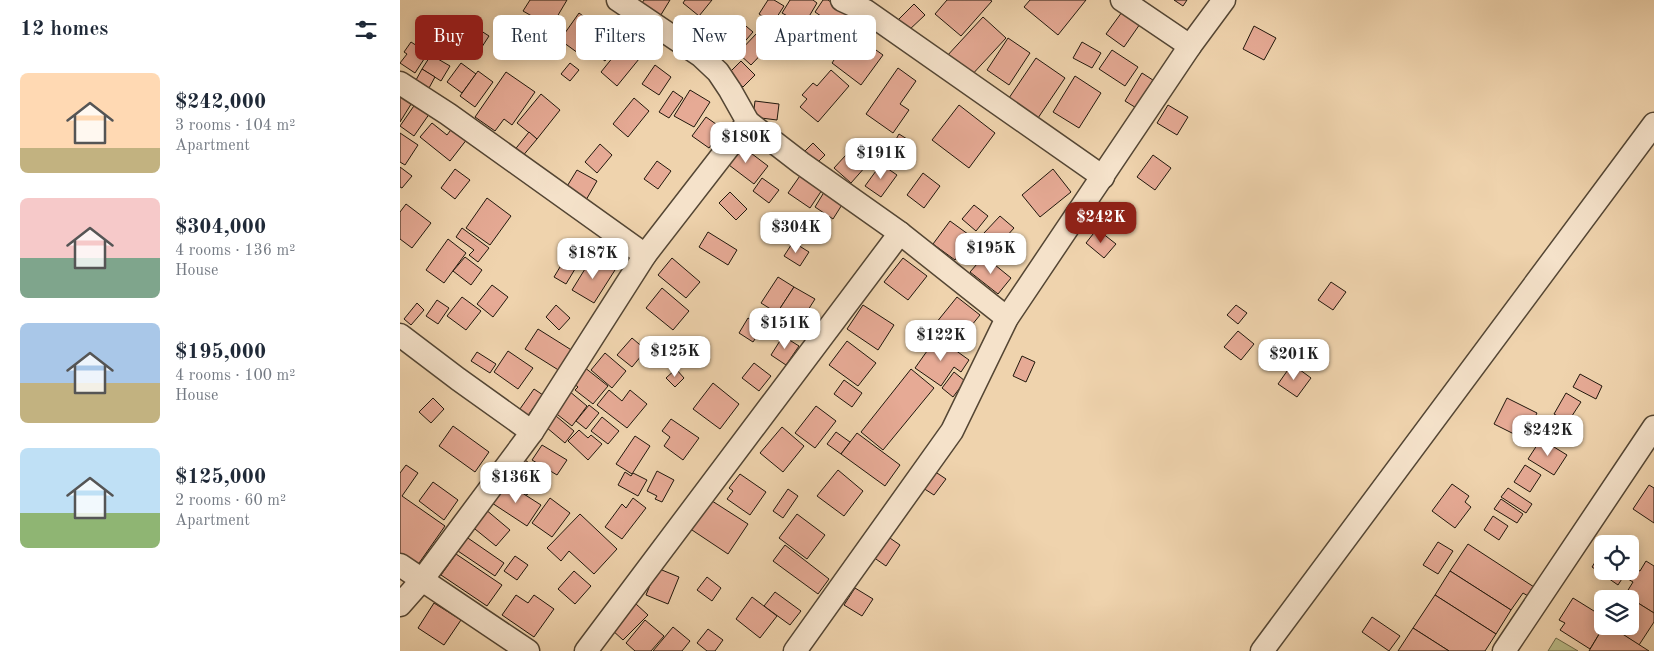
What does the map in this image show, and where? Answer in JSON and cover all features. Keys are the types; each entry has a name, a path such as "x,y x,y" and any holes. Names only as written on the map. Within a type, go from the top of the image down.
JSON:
{"street":[{"path":"618,0 701,56 718,72 748,122 801,163 900,233 1007,318"},
{"path":"842,0 869,5 1103,177"},
{"path":"1122,0 1190,46"},
{"path":"795,651 952,431 1007,318 1190,46 1224,0"},
{"path":"400,83 448,114 644,255"},
{"path":"400,605 422,580 532,432 644,255 748,122"},
{"path":"1262,651 1654,124"},
{"path":"586,651 900,233"},
{"path":"400,334 458,379 532,432"},
{"path":"1504,651 1654,427"},
{"path":"400,565 528,651"}],"green space":[{"path":"1556,638 1578,651 1548,651"}],"building":[{"path":"530,0 567,0 558,15 530,15 523,11"},
{"path":"644,0 670,0 661,15 654,15 640,6"},
{"path":"685,0 712,0 700,15 683,3"},
{"path":"768,0 774,0 784,6 778,15 759,14"},
{"path":"790,0 813,0 817,3 810,15 786,15 782,13"},
{"path":"823,0 828,0 847,13 846,15 819,15 815,12"},
{"path":"947,0 992,1 961,36 935,14"},
{"path":"1030,0 1086,0 1058,35 1024,7"},
{"path":"1174,0 1187,0 1183,6"},
{"path":"914,4 925,15 908,31 898,20"},
{"path":"1122,12 1140,24 1124,47 1106,34"},
{"path":"576,17 576,52 566,44 566,31"},
{"path":"983,17 1006,38 969,78 946,57"},
{"path":"746,26 753,32 746,40"},
{"path":"1254,26 1276,38 1264,60 1243,49"},
{"path":"483,32 489,36 483,45"},
{"path":"756,34 756,60 751,65 746,60 746,45"},
{"path":"1008,38 1030,53 1009,85 987,70"},
{"path":"411,42 415,45 415,60 423,60 415,73 400,63 407,54 404,52"},
{"path":"1082,42 1101,53 1092,68 1073,58"},
{"path":"876,50 883,55 861,85 832,63 834,60 876,60"},
{"path":"1112,50 1138,67 1125,86 1099,69"},
{"path":"1036,58 1065,78 1038,118 1009,98"},
{"path":"428,60 440,60 450,66 441,81 422,69"},
{"path":"611,60 638,60 617,86 601,72"},
{"path":"741,61 755,75 743,87 729,73"},
{"path":"461,63 476,74 462,93 447,82"},
{"path":"570,63 579,70 570,81 561,74"},
{"path":"655,65 671,77 659,95 642,84"},
{"path":"898,68 916,81 900,104 909,110 893,133 866,114"},
{"path":"422,69 435,77 429,88 416,80"},
{"path":"831,70 849,86 818,122 800,107 807,99 802,95 813,83 817,86"},
{"path":"478,71 493,82 475,107 460,96"},
{"path":"506,72 535,92 512,125 504,119 495,131 475,117"},
{"path":"1142,73 1156,82 1138,109 1125,101"},
{"path":"1075,76 1101,93 1079,128 1053,112"},
{"path":"690,90 710,102 694,127 674,116"},
{"path":"673,91 683,98 669,118 659,112"},
{"path":"400,94 413,101 400,122"},
{"path":"541,94 560,110 537,139 517,123"},
{"path":"634,98 649,111 628,137 613,124"},
{"path":"418,100 432,110 414,136 400,126"},
{"path":"755,101 779,104 777,120 753,117"},
{"path":"959,105 995,133 969,168 932,140"},
{"path":"1168,105 1188,117 1177,135 1157,123"},
{"path":"706,117 723,129 709,148 692,136"},
{"path":"457,122 471,134 450,161 420,137 432,123 447,135"},
{"path":"529,132 537,139 521,158 513,152"},
{"path":"400,133 418,145 405,165 400,162"},
{"path":"899,134 915,144 900,169 884,160"},
{"path":"813,143 825,155 811,169 799,157"},
{"path":"857,143 874,157 851,183 834,168"},
{"path":"600,144 612,155 597,173 585,162"},
{"path":"739,144 768,166 754,184 725,162"},
{"path":"1153,155 1171,168 1155,190 1137,177"},
{"path":"657,161 671,171 658,189 644,179"},
{"path":"881,164 897,175 881,197 865,186"},
{"path":"400,167 412,176 402,188 400,187"},
{"path":"455,169 470,180 455,199 441,188"},
{"path":"1053,169 1071,192 1040,217 1022,195"},
{"path":"577,170 597,181 586,200 566,188"},
{"path":"804,170 826,184 810,208 788,193"},
{"path":"923,173 940,186 924,208 907,195"},
{"path":"762,178 779,190 769,203 753,191"},
{"path":"826,189 845,200 833,219 815,207"},
{"path":"730,192 747,209 736,220 719,203"},
{"path":"487,198 511,216 490,245 466,228"},
{"path":"406,204 431,223 412,248 400,239 400,212"},
{"path":"974,205 988,216 976,231 962,219"},
{"path":"1000,216 1014,228 998,246 984,233"},
{"path":"950,221 972,237 955,260 933,244"},
{"path":"462,228 489,248 478,262 469,255 474,250 456,237"},
{"path":"1097,229 1116,244 1104,258 1086,243"},
{"path":"708,232 737,250 728,265 699,247"},
{"path":"448,239 466,253 444,283 426,270"},
{"path":"793,242 809,252 800,266 784,256"},
{"path":"593,256 615,270 594,303 572,290"},
{"path":"984,256 1011,278 998,294 970,272"},
{"path":"465,257 482,270 471,285 453,271"},
{"path":"566,257 578,264 566,284 554,277"},
{"path":"672,258 700,282 686,298 658,275"},
{"path":"903,258 927,276 908,300 884,282"},
{"path":"778,277 794,287 777,313 761,303"},
{"path":"1331,282 1346,292 1333,310 1318,300"},
{"path":"492,285 508,297 493,317 477,304"},
{"path":"794,287 815,299 798,326 777,313"},
{"path":"662,288 689,311 673,330 646,308"},
{"path":"462,297 481,311 466,330 447,316"},
{"path":"957,297 980,315 959,341 936,323"},
{"path":"437,300 449,308 438,324 426,316"},
{"path":"417,303 424,310 411,325 404,319"},
{"path":"556,305 570,318 559,330 546,317"},
{"path":"863,305 894,325 878,350 847,329"},
{"path":"1236,305 1247,313 1238,324 1227,315"},
{"path":"748,318 763,327 753,342 739,333"},
{"path":"538,329 573,351 560,371 525,349"},
{"path":"1238,331 1254,344 1241,360 1224,347"},
{"path":"783,336 799,346 786,365 771,355"},
{"path":"937,337 969,360 961,372 954,367 941,386 915,368"},
{"path":"632,338 646,350 632,367 617,355"},
{"path":"847,341 876,363 858,386 829,365"},
{"path":"508,351 533,368 518,389 494,372"},
{"path":"477,352 496,364 490,373 471,361"},
{"path":"605,353 626,371 612,388 591,370"},
{"path":"1022,356 1035,362 1026,382 1013,376"},
{"path":"754,363 771,376 759,391 742,378"},
{"path":"1292,364 1311,378 1297,397 1278,384"},
{"path":"584,367 608,386 593,404 575,390 578,387 572,382"},
{"path":"676,369 684,378 675,387 666,378"},
{"path":"911,369 934,388 883,450 861,432"},
{"path":"954,372 965,381 953,397 942,388"},
{"path":"1580,374 1602,386 1596,399 1573,387"},
{"path":"844,380 862,393 852,407 834,394"},
{"path":"713,383 739,404 720,429 693,409"},
{"path":"534,389 543,395 523,422 515,416"},
{"path":"609,390 622,401 630,390 647,404 627,428 597,405"},
{"path":"569,391 587,406 572,426 553,411"},
{"path":"1566,393 1581,402 1568,422 1554,414"},
{"path":"433,398 444,409 431,423 419,412"},
{"path":"1507,398 1537,413 1524,439 1494,424"},
{"path":"589,405 599,413 586,429 576,421"},
{"path":"816,406 836,421 815,448 795,433"},
{"path":"550,411 574,431 565,443 540,422"},
{"path":"602,417 619,431 608,444 591,431"},
{"path":"1551,417 1564,424 1553,443 1540,435"},
{"path":"671,419 699,438 683,460 664,446 670,437 662,431"},
{"path":"453,426 489,452 475,472 439,446"},
{"path":"782,427 804,446 783,472 760,453"},
{"path":"579,430 588,438 591,435 602,444 588,460 568,441"},
{"path":"836,432 850,442 841,454 827,444"},
{"path":"857,433 900,465 885,486 841,454"},
{"path":"635,436 650,446 632,474 616,464"},
{"path":"1541,439 1567,455 1554,475 1528,459"},
{"path":"542,445 567,460 557,475 532,460"},
{"path":"517,454 541,472 535,480 510,462"},
{"path":"406,465 418,473 402,496 445,526 417,566 400,554 400,473"},
{"path":"1525,465 1541,475 1530,492 1514,482"},
{"path":"513,469 535,483 527,495 505,481"},
{"path":"838,470 863,491 844,516 817,496"},
{"path":"657,471 674,480 662,502 655,499 657,496 647,491"},
{"path":"934,471 946,479 934,495 923,488"},
{"path":"625,472 631,476 633,473 647,480 638,496 618,485"},
{"path":"740,474 766,492 750,515 727,499 733,491 729,488"},
{"path":"433,482 458,500 444,520 419,501"},
{"path":"505,482 541,505 527,526 492,503"},
{"path":"1452,484 1469,496 1465,502 1471,507 1455,528 1432,511"},
{"path":"1649,485 1654,488 1654,523 1633,509"},
{"path":"1508,488 1532,504 1526,513 1501,497"},
{"path":"788,489 798,496 783,518 773,511"},
{"path":"550,498 570,513 552,537 532,523"},
{"path":"633,498 646,508 622,539 605,527 622,504 626,508"},
{"path":"709,499 748,524 728,554 689,528"},
{"path":"1501,499 1523,514 1517,523 1494,509"},
{"path":"485,509 510,530 496,546 470,525"},
{"path":"580,514 617,549 594,574 569,551 561,561 547,548"},
{"path":"797,514 825,535 807,559 779,538"},
{"path":"1493,516 1508,526 1499,540 1484,530"},
{"path":"465,536 504,563 495,576 455,549"},
{"path":"887,536 900,545 886,566 873,557"},
{"path":"1438,542 1453,551 1438,574 1423,565"},
{"path":"1468,544 1534,587 1528,596 1523,593 1511,610 1450,571"},
{"path":"785,545 829,579 818,594 773,561"},
{"path":"456,554 502,585 487,606 441,575"},
{"path":"515,556 528,565 517,580 504,571"},
{"path":"1646,561 1654,566 1654,613 1639,604 1639,590 1628,590 1633,582 1630,580 1639,580 1640,571"},
{"path":"657,568 679,577 668,604 646,595"},
{"path":"574,571 591,586 575,604 558,589"},
{"path":"1450,571 1511,610 1496,634 1435,595"},
{"path":"707,577 721,588 712,601 697,590"},
{"path":"1611,580 1621,580 1618,585"},
{"path":"855,588 873,599 862,616 844,605"},
{"path":"775,592 801,611 790,625 764,606"},
{"path":"516,595 528,603 534,595 554,609 534,637 502,615"},
{"path":"1435,595 1496,634 1485,651 1449,651 1413,628"},
{"path":"752,597 777,616 760,638 736,619"},
{"path":"1573,598 1594,611 1594,635 1599,635 1590,649 1560,630 1565,623 1559,620"},
{"path":"434,603 461,620 444,645 418,628"},
{"path":"636,604 648,615 623,640 611,629"},
{"path":"1639,604 1654,613 1654,622 1639,645 1624,635 1639,635"},
{"path":"1372,617 1400,636 1389,651 1362,632"},
{"path":"645,620 664,636 651,651 635,651 626,643"},
{"path":"673,627 690,641 682,651 653,651"},
{"path":"1413,628 1449,651 1398,651"},
{"path":"708,629 723,640 715,651 707,651 697,643"},
{"path":"1599,635 1624,635 1649,651 1589,651"}]}
